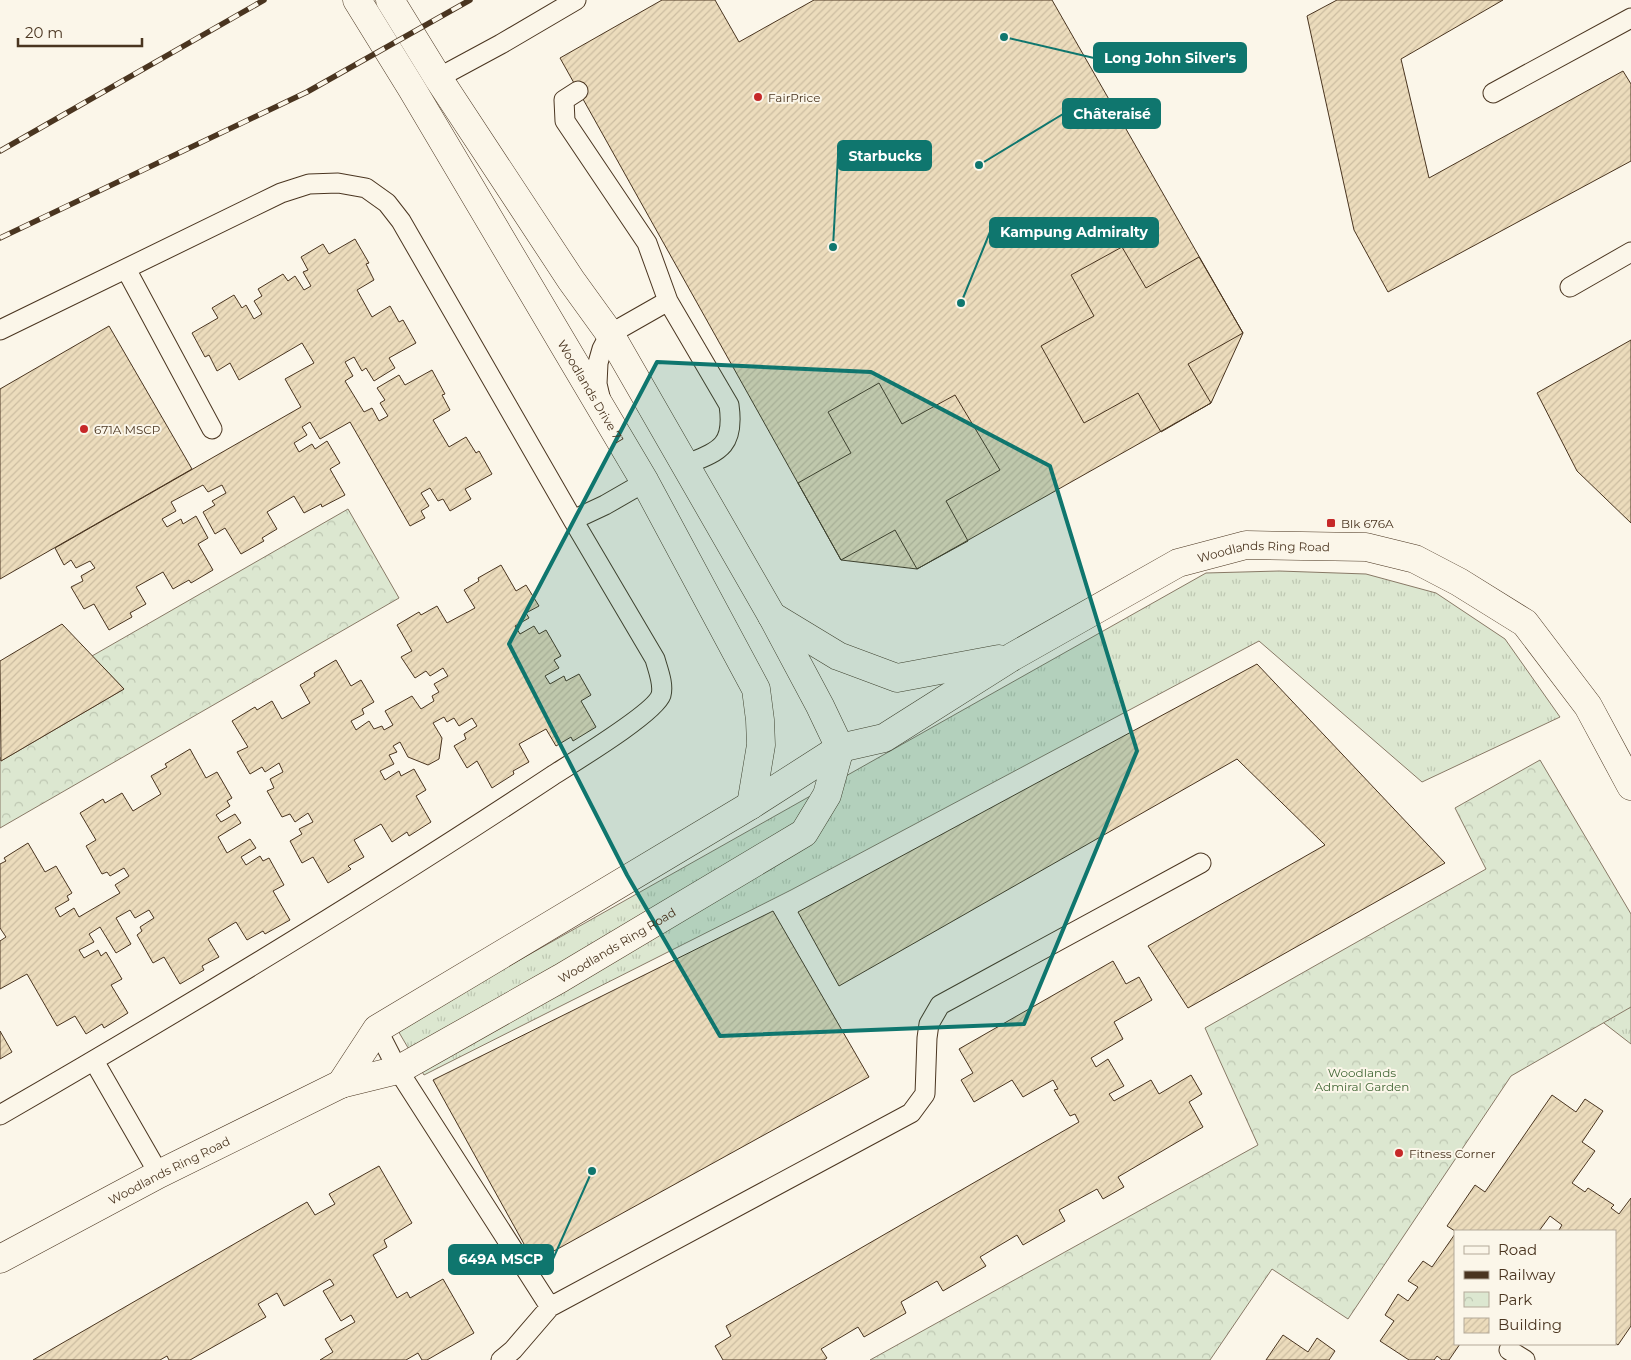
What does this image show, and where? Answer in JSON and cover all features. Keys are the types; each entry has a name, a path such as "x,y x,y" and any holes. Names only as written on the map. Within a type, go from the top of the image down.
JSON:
{"street":[{"name":"Woodlands Drive 71","path":"357,0 412,89 645,482 756,689 761,745 751,805"},
{"path":"390,0 438,78 571,280 610,334 772,616 840,748"},
{"name":"Woodlands Ring Road","path":"341,1084 377,1029 751,805 840,748 884,738 1012,657 1178,563 1246,545 1366,547 1415,559 1459,582 1525,623 1588,706 1631,786"},
{"path":"772,616 838,656 897,678 1012,657"},
{"name":"Woodlands Ring Road","path":"0,1259 159,1174 341,1084 398,1070 561,978 804,833 827,795 840,748"}],"lane":[{"path":"438,78 576,0"},
{"path":"1493,93 1631,18"},
{"path":"578,91 564,100 565,121 647,243 668,301 729,405 730,434 716,452 685,465"},
{"path":"0,330 281,193 309,184 338,183 366,188 387,203 401,221 655,659 661,679 661,696 648,711 450,844 301,937 0,1115"},
{"path":"1570,287 1631,252"},
{"path":"126,269 212,429"},
{"path":"604,414 597,384 598,363 602,349 610,334 668,301"},
{"path":"573,520 645,482"},
{"path":"501,1360 513,1350 550,1307 911,1113 925,1094 927,1038 930,1024 940,1005 1201,863"},
{"path":"377,1029 398,1070 550,1307"},
{"path":"94,1061 159,1174"},
{"path":"1509,1350 1525,1360"}],"highlighted area":[{"path":"657,362 871,372 1050,466 1137,751 1024,1024 720,1036 627,875 509,644"}],"green space":[{"path":"348,509 399,598 0,828 0,757 1,761 124,689 92,656"},
{"path":"1279,571 1366,574 1436,593 1505,639 1560,717 1422,782 1259,641 791,890 424,1075 397,1029 1206,573"},
{"name":"Woodlands Admiral Garden","path":"1540,760 1631,914 1631,1007 1511,1076 1348,1319 1272,1269 1210,1360 870,1360 1258,1145 1205,1028 1486,869 1455,808"},
{"path":"1631,992 1631,1044 1591,1013"}],"building":[{"path":"662,0 715,0 739,42 814,0 1052,0 1243,333 1211,403 917,569 841,560 560,58"},
{"path":"1337,0 1503,0 1401,59 1429,178 1623,71 1631,84 1631,161 1388,292 1354,230 1307,16"},
{"path":"355,239 369,263 366,264 374,280 357,290 372,317 390,306 399,322 403,320 416,343 389,358 395,368 374,381 366,368 362,371 354,357 345,362 353,376 345,381 364,412 372,408 379,421 388,416 380,403 385,400 377,388 399,375 405,385 432,370 445,394 442,395 450,410 433,420 449,447 466,437 476,453 479,451 492,474 465,489 471,499 450,511 443,499 438,501 430,488 421,493 429,506 421,511 425,518 410,526 350,422 320,439 310,422 302,427 307,435 294,443 299,452 312,444 315,449 327,441 340,463 330,469 345,495 322,507 321,504 304,513 294,496 267,512 277,529 262,538 264,541 241,554 225,528 215,534 203,512 215,505 212,501 226,493 222,485 208,492 203,485 171,502 176,511 162,519 167,527 181,519 183,524 196,516 208,538 198,544 213,570 191,583 189,580 173,589 163,572 136,587 146,604 130,613 132,617 109,630 94,604 84,609 71,587 83,581 81,576 95,568 90,561 76,568 71,560 64,565 55,548 301,407 285,379 314,363 302,343 239,380 230,363 217,371 209,355 205,357 192,333 218,318 212,308 234,295 242,308 246,305 254,319 262,314 254,301 262,296 258,289 283,274 288,281 295,276 304,290 311,286 303,272 308,270 301,257 323,244 329,254"},
{"path":"1122,247 1146,288 1199,257 1243,333 1188,364 1211,403 1161,432 1138,393 1084,423 1041,346 1094,316 1071,275"},
{"name":"671A MSCP","path":"109,326 192,469 0,579 0,389"},
{"path":"1631,340 1631,523 1577,471 1537,393"},
{"path":"879,383 902,424 955,395 1000,470 946,501 968,541 917,569 895,530 841,560 798,483 851,453 828,412"},
{"path":"501,565 516,591 526,585 539,606 526,613 529,618 515,626 520,634 534,626 539,634 546,630 561,656 554,660 559,668 545,676 550,684 564,676 566,681 579,674 591,695 581,701 596,727 573,741 571,737 556,746 546,729 519,744 529,762 513,771 514,774 492,788 477,761 467,768 454,746 466,739 464,734 477,726 472,718 459,726 454,718 447,722 444,717 433,723 442,738 439,759 428,765 408,757 400,742 393,746 397,752 389,755 394,764 380,771 385,780 399,771 401,776 414,769 426,790 416,796 431,822 409,836 407,832 392,842 381,824 354,840 364,857 348,866 351,869 328,883 313,857 302,863 290,841 302,834 299,829 313,822 308,813 295,822 290,814 282,817 267,791 274,788 270,779 283,772 279,763 265,772 262,767 250,774 237,752 248,747 232,721 255,707 257,710 272,701 282,719 310,703 300,685 315,676 314,673 336,660 351,686 361,680 374,702 362,709 364,714 351,721 356,730 369,721 374,729 382,726 384,730 393,725 385,711 412,696 421,709 434,701 432,696 439,692 434,684 448,676 443,668 430,676 426,671 415,678 401,657 412,651 397,625 419,612 421,615 437,606 447,623 475,608 464,590 479,581 478,578"},
{"path":"62,624 124,689 1,761 0,661"},
{"path":"1257,664 1445,863 1188,1008 1148,946 1325,845 1237,759 839,986 798,912"},
{"path":"190,749 206,778 217,772 232,798 227,801 230,806 216,815 221,822 235,814 241,823 218,837 227,853 250,839 256,848 241,857 246,865 260,856 263,861 269,858 284,885 273,891 290,920 265,934 263,931 247,940 236,922 208,939 219,957 202,966 204,970 180,984 164,957 153,963 137,935 142,931 140,927 154,918 149,910 135,918 130,910 116,918 131,944 116,953 100,927 89,934 94,942 79,950 84,958 98,950 101,956 106,952 122,979 111,985 128,1013 104,1028 102,1024 86,1034 75,1016 57,1026 27,974 0,989 0,941 6,937 0,928 0,864 6,861 4,858 28,843 45,872 56,866 72,893 67,896 69,900 55,908 60,917 74,908 79,917 120,893 115,885 129,876 124,868 110,876 107,872 102,874 86,846 96,840 80,813 103,799 105,803 122,793 133,811 161,794 151,776 167,767 165,764"},
{"path":"773,911 869,1077 534,1262 433,1080"},
{"path":"1113,961 1126,984 1139,977 1152,1000 1114,1022 1123,1039 1091,1058 1096,1067 1108,1059 1124,1086 1109,1094 1114,1101 1151,1080 1159,1094 1191,1075 1202,1094 1189,1102 1203,1127 1118,1177 1124,1187 1103,1199 1097,1189 1059,1210 1065,1221 1023,1245 1017,1235 980,1257 986,1266 943,1291 937,1281 901,1302 906,1313 864,1337 858,1327 821,1349 827,1358 824,1360 723,1360 715,1346 731,1336 726,1326 1079,1122 1075,1114 1070,1116 1054,1090 1058,1089 1053,1080 1023,1097 1012,1080 974,1102 961,1080 973,1073 959,1049"},
{"path":"0,1031 12,1052 0,1059"},
{"path":"1552,1095 1576,1112 1585,1099 1603,1111 1582,1142 1595,1151 1572,1183 1585,1192 1588,1188 1614,1205 1611,1208 1619,1214 1631,1198 1631,1326 1618,1345 1616,1344 1616,1230 1559,1230 1562,1225 1550,1216 1540,1230 1454,1230 1447,1226 1475,1185 1485,1192"},
{"path":"379,1166 412,1223 384,1240 387,1247 373,1255 397,1298 407,1292 410,1298 443,1279 474,1333 427,1360 422,1360 418,1353 406,1360 320,1360 333,1352 325,1339 355,1322 351,1315 341,1321 323,1291 334,1285 330,1279 284,1306 277,1293 258,1304 266,1317 190,1360 169,1360 167,1356 160,1360 33,1360 307,1202 315,1215 335,1204 329,1194"},
{"path":"1454,1235 1454,1345 1459,1345 1449,1360 1442,1360 1437,1356 1434,1360 1409,1360 1380,1341 1394,1321 1385,1315 1398,1294 1408,1301 1418,1287 1408,1281 1423,1261 1432,1267"},
{"path":"1283,1335 1308,1352 1317,1338 1335,1351 1329,1360 1266,1360"}],"railway":[{"path":"0,151 264,0"},
{"path":"0,238 307,92 470,0"}],"place":[{"name":"Long John Silver's","path":"1004,37"},
{"name":"FairPrice","path":"758,97"},
{"name":"Châteraisé","path":"979,165"},
{"name":"Starbucks","path":"833,247"},
{"name":"Kampung Admiralty","path":"961,303"},
{"name":"671A MSCP","path":"84,429"},
{"name":"Blk 676A","path":"1331,523"},
{"name":"Fitness Corner","path":"1399,1153"},
{"name":"649A MSCP","path":"592,1171"}]}
